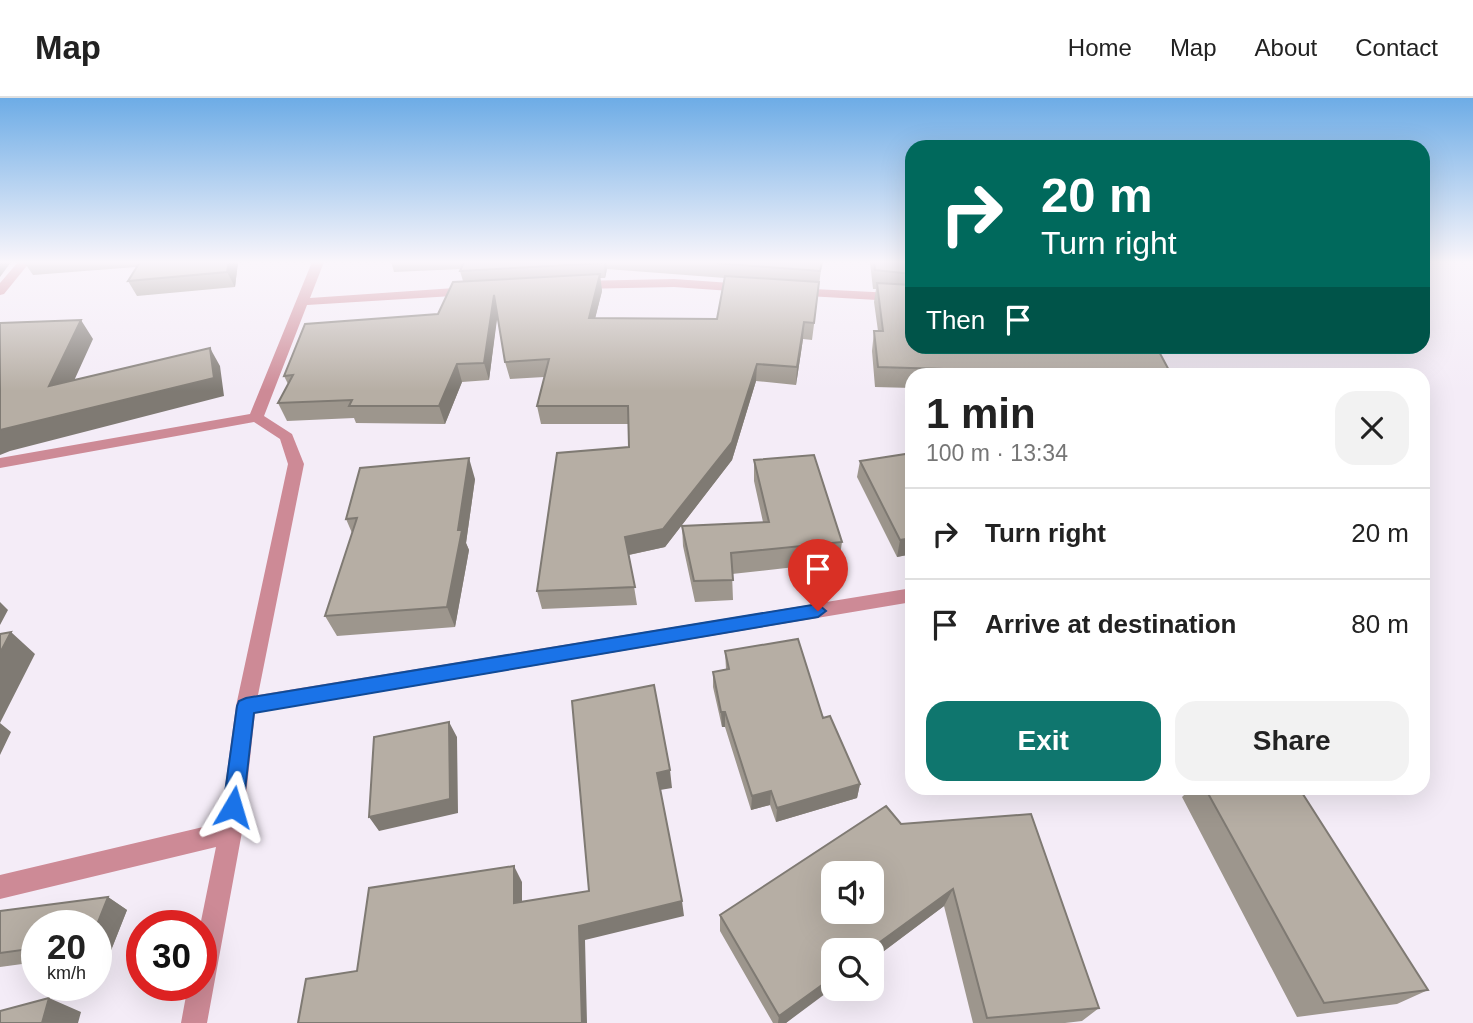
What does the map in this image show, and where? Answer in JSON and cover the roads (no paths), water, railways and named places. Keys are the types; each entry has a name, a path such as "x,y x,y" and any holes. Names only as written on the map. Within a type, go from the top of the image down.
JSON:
{"street":[{"path":"256,418 301,305"},
{"path":"0,463 256,418 286,437 296,464 246,706 230,832 215,910"},
{"path":"246,706 905,597"},
{"path":"0,887 230,832"},
{"path":"194,1023 198,1001"}]}
